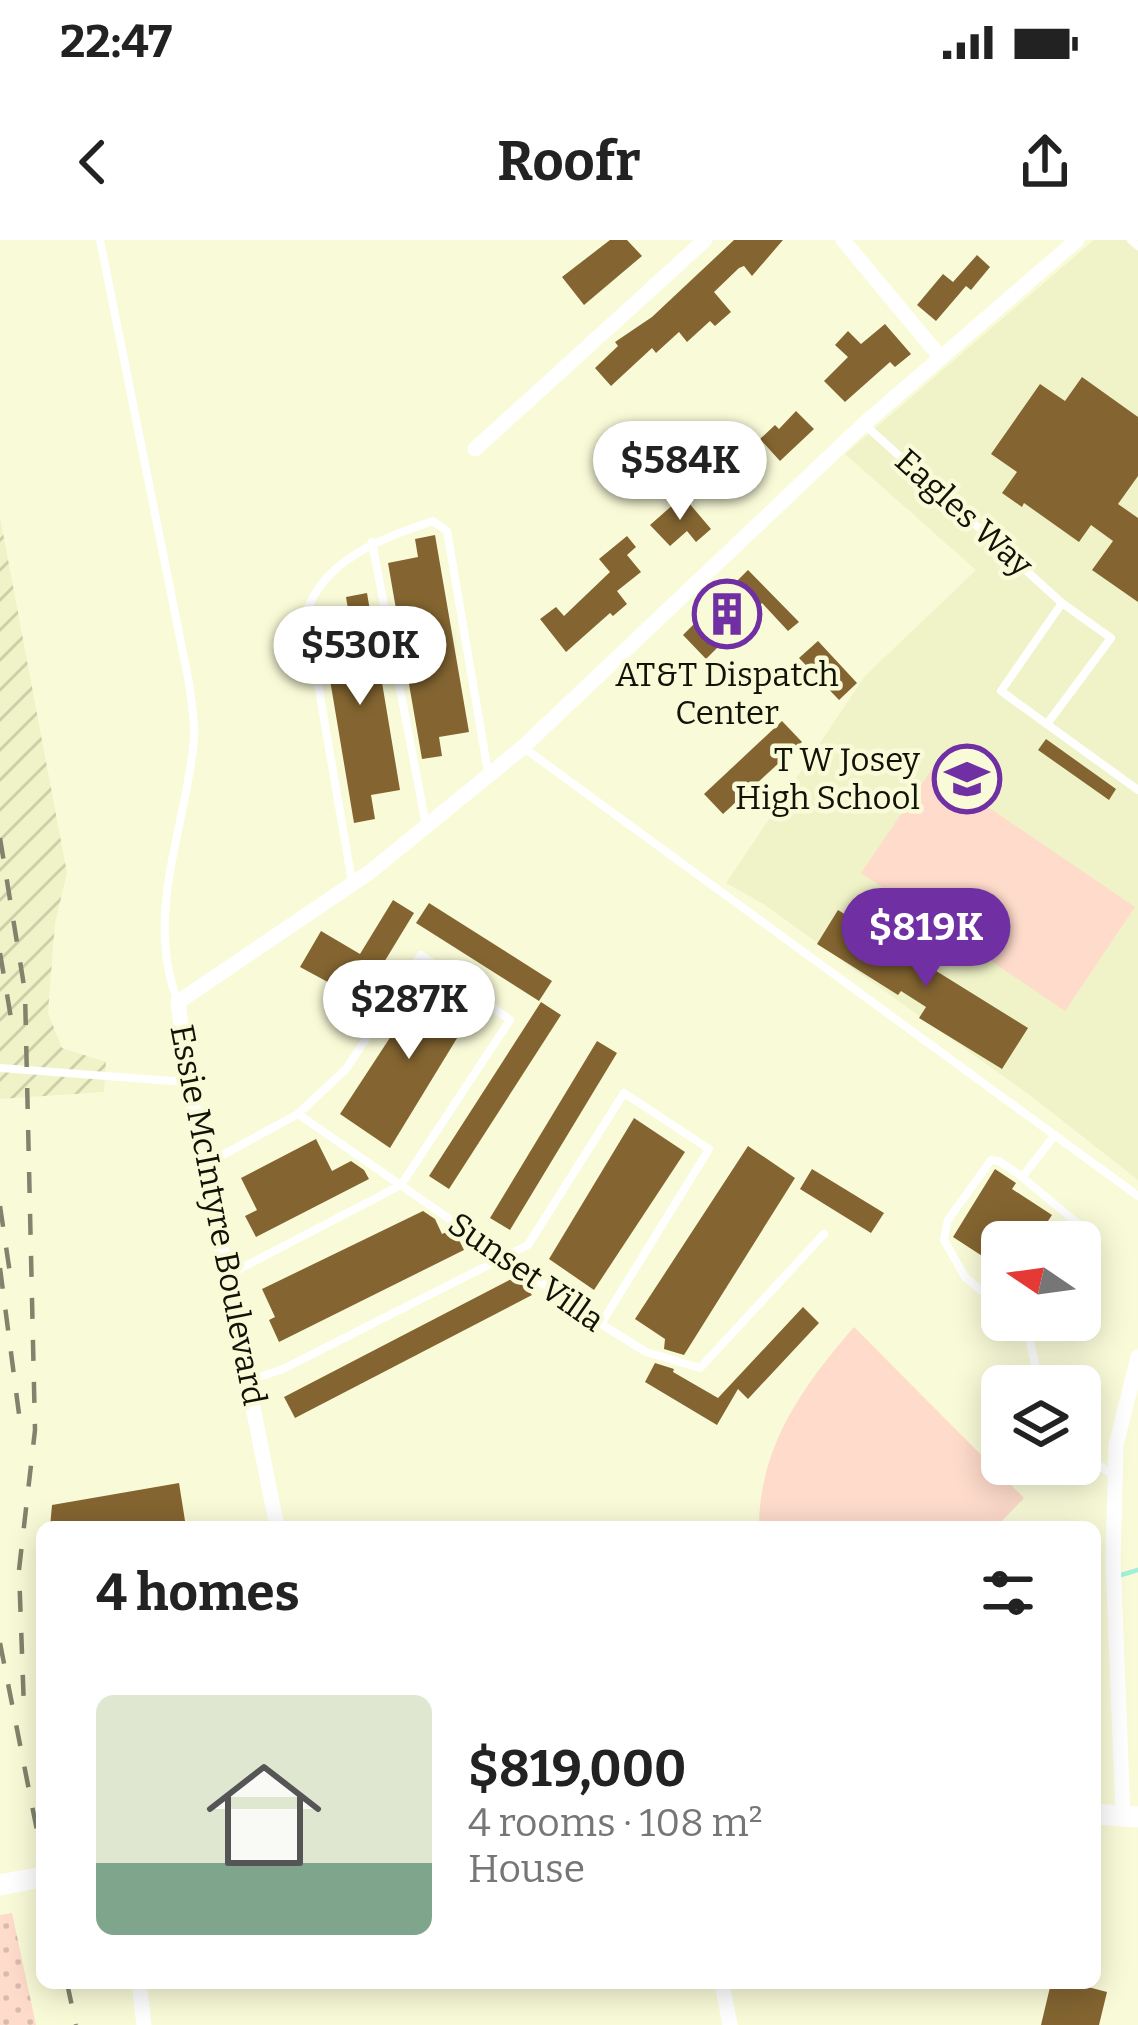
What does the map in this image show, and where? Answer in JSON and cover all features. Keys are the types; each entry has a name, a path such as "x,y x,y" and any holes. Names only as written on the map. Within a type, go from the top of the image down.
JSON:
{"street":[{"path":"475,449 705,240"},
{"path":"844,240 941,358"},
{"name":"Essie McIntyre Boulevard","path":"276,1521 188,1082 178,1002 352,884 522,748 864,424 1077,240"},
{"path":"1101,1814 1131,1817 1114,1577 1115,1478 1116,1445 1138,1357"},
{"path":"1116,1445 1138,1438"},
{"path":"0,1885 36,1878"},
{"path":"140,1989 144,2025"},
{"path":"723,1989 730,2025"}],"lane":[{"path":"100,240 189,682 195,734 167,879 166,971 178,1002"},
{"name":"Eagles Way","path":"864,424 1062,604 1111,638 1047,724"},
{"path":"352,884 306,614 314,590 372,542 433,521 447,530 489,775"},
{"path":"372,542 426,826"},
{"path":"1062,604 1001,691 1138,790"},
{"path":"522,748 1138,1196"},
{"path":"205,1164 298,1114 346,1069 421,955 510,1020 400,1185 228,1275"},
{"path":"0,1068 188,1082"},
{"path":"248,1381 284,1369 528,1244 623,1093 709,1150 602,1324"},
{"name":"Sunset Villa","path":"298,1114 646,1352 700,1368 824,1234"},
{"path":"1022,1177 1054,1135"},
{"path":"981,1290 965,1277 944,1240 948,1220 991,1160 1022,1177 1075,1221"},
{"path":"1101,1467 1115,1478"}],"shaded area":[{"name":"T W Josey High School","path":"1094,240 1138,240 1138,1180 1031,1096 762,903 726,883 865,676 976,570 845,454"},
{"path":"0,517 67,873 55,923 48,1013 62,1048 106,1062 104,1092 0,1099"},
{"path":"932,769 1135,907 1065,1011 861,873"},
{"path":"854,1327 981,1455 981,1485 1011,1485 1024,1498 1002,1521 759,1521 767,1470 802,1395"},
{"path":"12,1913 36,2025 0,2025 0,1915"}],"building":[{"path":"610,240 627,240 642,256 584,305 562,277"},
{"path":"734,240 783,240 752,276 744,266 739,268 714,292 731,312 715,326 710,321 687,342 679,332 656,353 652,348 611,386 595,368 618,346 615,342 652,317"},
{"path":"977,255 990,267 936,321 917,305 943,274 953,282"},
{"path":"885,324 911,354 895,367 890,362 845,402 824,381 848,357 835,345 848,331 861,344"},
{"path":"1082,377 1138,417 1138,476 1118,504 1138,518 1138,602 1092,570 1113,541 1091,525 1079,542 1002,493 1017,472 991,454 1040,384 1065,401"},
{"path":"796,411 814,429 780,461 760,439 775,425 779,429"},
{"path":"683,496 711,529 696,542 687,531 670,546 650,525"},
{"path":"435,535 469,732 439,737 442,756 422,759 388,563 418,557 415,539"},
{"path":"627,536 636,547 627,555 641,572 617,591 627,604 566,652 540,619 556,607 564,616 610,572 599,559"},
{"name":"AT&T Dispatch Center","path":"748,570 799,622 788,631 762,603 706,659 683,635"},
{"path":"367,593 400,790 371,795 375,819 354,823 321,626 350,621 346,597"},
{"path":"818,641 857,683 839,700 799,658"},
{"path":"782,721 802,742 723,814 704,794"},
{"path":"1046,739 1116,789 1109,800 1038,750"},
{"path":"393,900 414,913 361,1000 300,967 321,931 360,954"},
{"path":"429,903 552,981 539,1001 416,923"},
{"path":"838,910 1028,1028 1002,1069 919,1018 926,1007 901,991 898,995 817,944"},
{"path":"431,975 476,1007 390,1148 340,1114"},
{"path":"541,1002 561,1015 449,1189 429,1176"},
{"path":"597,1041 617,1053 510,1230 490,1218"},
{"path":"634,1118 685,1152 594,1290 549,1259"},
{"path":"316,1139 332,1171 351,1161 369,1179 256,1237 245,1216 257,1210 241,1178"},
{"path":"748,1146 795,1178 684,1355 664,1349 665,1339 635,1319"},
{"path":"812,1169 884,1213 871,1233 800,1189"},
{"path":"995,1169 1016,1183 1012,1189 1052,1215 1048,1221 981,1221 981,1255 953,1237"},
{"path":"423,1211 435,1219 442,1234 451,1230 456,1234 464,1250 279,1342 269,1320 275,1317 262,1289"},
{"path":"517,1276 532,1295 295,1418 284,1397"},
{"path":"803,1307 819,1323 748,1399 738,1389 717,1425 645,1382 655,1363 674,1369 718,1398"},
{"path":"179,1483 185,1521 51,1521 52,1505"},
{"path":"1050,1989 1107,1992 1099,2025 1041,2025"}],"waterway":[{"path":"1118,1576 1138,1570"}],"railway":[{"path":"0,838 25,992 35,1430 19,1570 24,1709"},
{"path":"0,953 12,1024"},
{"path":"0,1206 12,1287"},
{"path":"0,1268 19,1414"},
{"path":"0,1643 36,1826"},
{"path":"68,1989 76,2025"}],"place":[{"name":"AT&T Dispatch Center","path":"727,614"},
{"name":"T W Josey High School","path":"967,779"}]}
